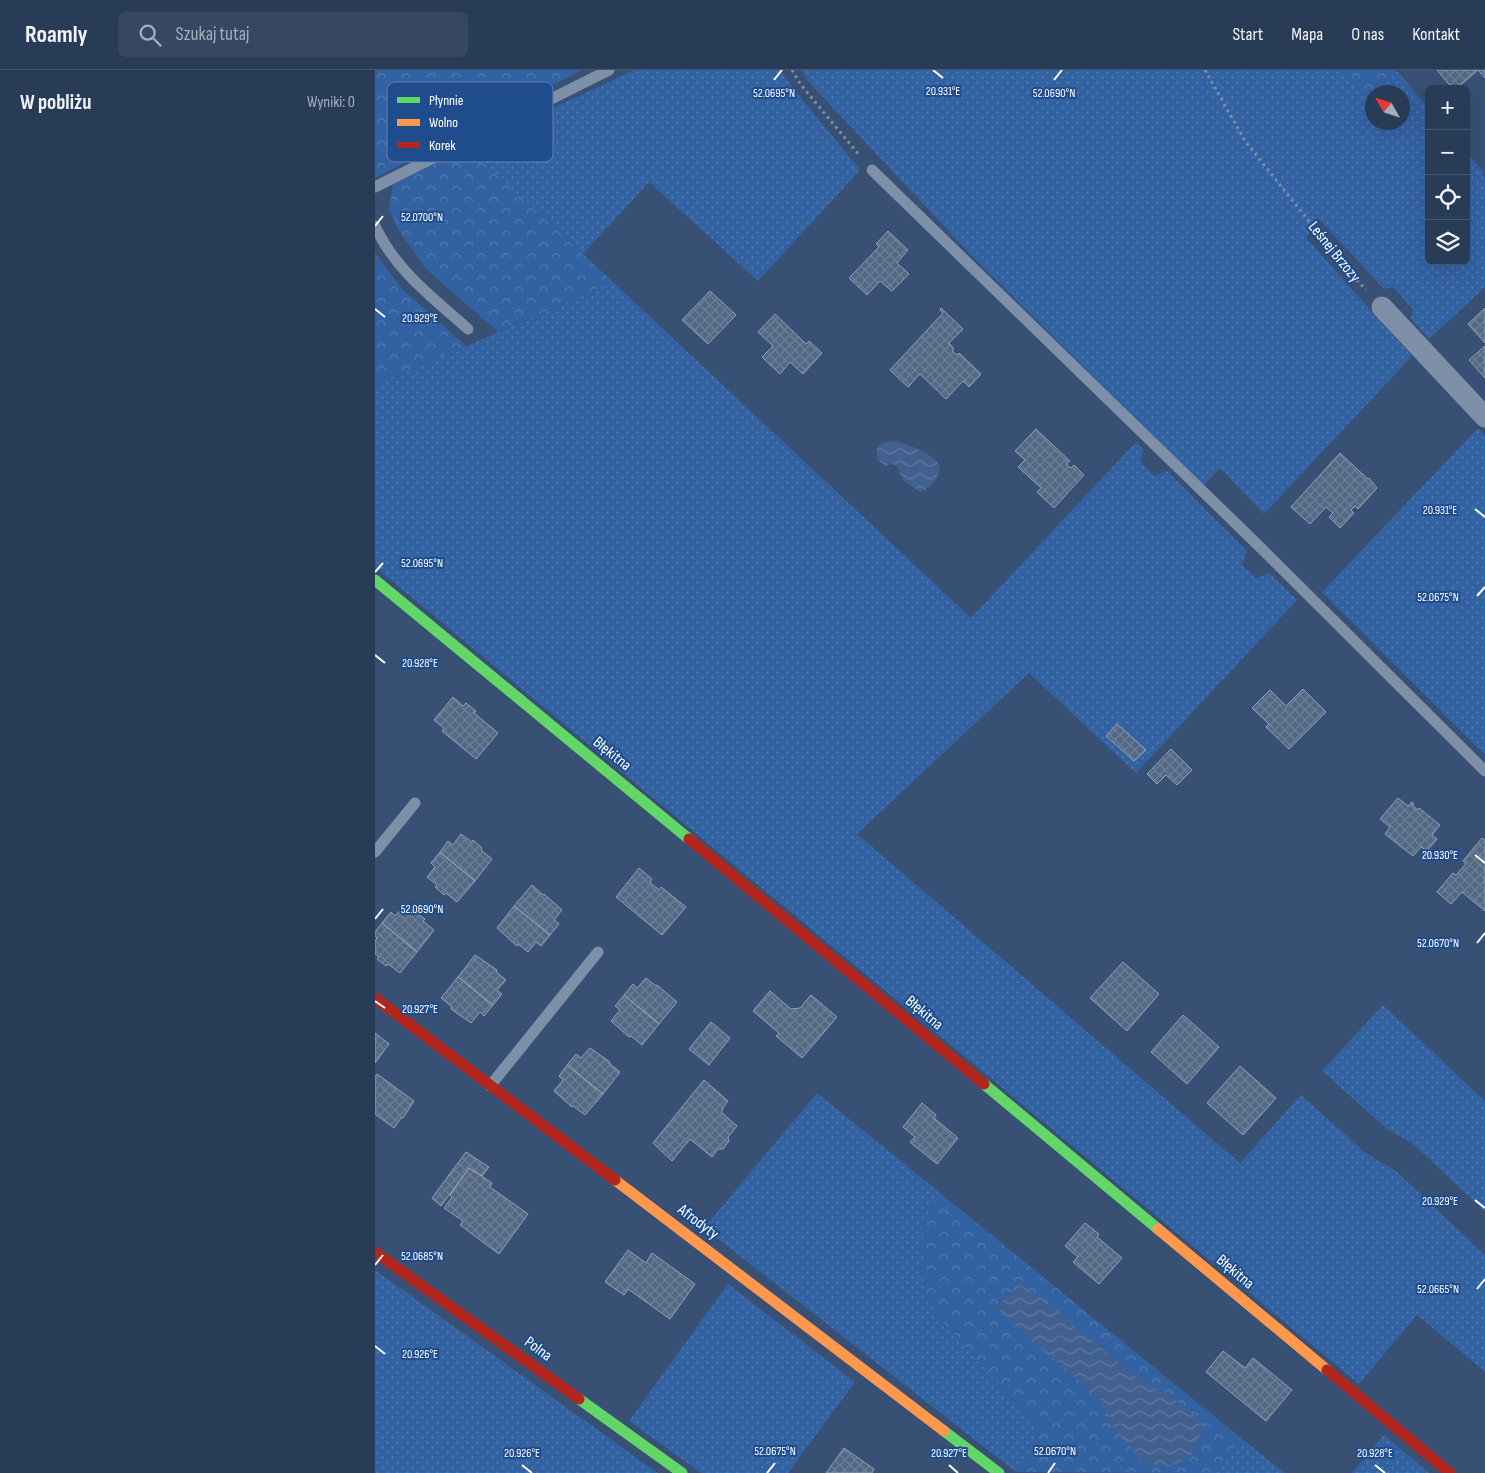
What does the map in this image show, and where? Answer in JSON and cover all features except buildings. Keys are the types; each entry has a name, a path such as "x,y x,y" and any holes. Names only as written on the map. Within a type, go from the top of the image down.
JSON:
{"street":[{"path":"1382,307 1485,417"},
{"name":"Błękitna","path":"375,580 650,806 1450,1473"},
{"name":"Afrodyty","path":"375,998 689,1235 999,1473"},
{"name":"Polna","path":"375,1252 682,1473"}],"lane":[{"path":"553,98 609,70"},
{"path":"375,187 425,162"},
{"path":"872,170 1248,536 1485,771"},
{"path":"375,226 382,241 409,278 468,329"},
{"path":"375,852 415,803"},
{"path":"490,1086 598,952"}],"path":[{"path":"793,70 801,85 872,170"},
{"name":"Leśnej Brzozy","path":"1205,70 1245,141 1352,275 1382,307"}],"green space":[{"path":"375,70 582,70 553,85 553,82 387,82 387,162 406,162 375,178"},
{"path":"634,70 780,70 860,170 758,281 649,182 583,254 483,162 553,162 553,108"},
{"path":"802,70 1343,70 1365,95 1365,130 1410,130 1410,86 1425,103 1425,265 1470,265 1470,156 1484,172 1482,174 1485,178 1485,287 1429,339 1411,319 1413,309 1393,287 1384,289 1318,218 1306,238 1412,356 1264,514 1220,468 1203,486 972,256 807,80"},
{"path":"1343,70 1396,70 1381,85 1365,85 1365,95"},
{"path":"1396,70 1409,85 1381,85"},
{"path":"439,162 483,162 613,282 498,332 425,268 398,229 389,209 393,184"},
{"path":"375,253 403,290 466,346 375,386"},
{"path":"613,282 971,618 1136,442 1144,450 1140,461 1154,476 1167,471 1247,551 1242,565 1256,578 1269,573 1297,600 1136,773 1029,673 857,834 1240,1163 1301,1095 1367,1154 1396,1171 1485,1255 1485,1372 1417,1315 1359,1384 375,567 375,386"},
{"path":"1478,428 1485,436 1485,755 1322,592"},
{"path":"1383,1005 1485,1101 1485,1212 1412,1143 1387,1129 1322,1071"},
{"path":"817,1093 939,1192 922,1228 935,1313 1036,1426 1035,1443 1016,1472 704,1228"},
{"path":"939,1192 1242,1439 1216,1473 1016,1472 1035,1443 1036,1426 935,1313 921,1278 922,1228"},
{"path":"375,1270 658,1473 375,1473"},
{"path":"728,1284 855,1382 788,1473 701,1473 629,1421"},
{"path":"1384,1435 1429,1473 1352,1473"},
{"path":"1242,1439 1285,1473 1216,1473"}],"water":[{"path":"895,441 914,447 936,460 940,465 935,482 920,492 903,480 897,466 892,464 885,466 877,459 877,447 882,443"},
{"path":"1018,1284 1037,1295 1130,1372 1181,1404 1205,1426 1190,1458 1165,1468 1141,1460 1108,1420 1100,1398 1018,1329 997,1308"}],"traffic: fast":[{"path":"375,580 689,839"},
{"path":"984,1084 1158,1229"},
{"path":"579,1399 682,1473"},
{"path":"944,1431 999,1473"}],"traffic: slow":[{"path":"615,1180 944,1431"},
{"path":"1158,1229 1327,1370"}],"traffic: jam":[{"path":"689,839 984,1084"},
{"path":"375,998 615,1180"},
{"path":"375,1252 579,1399"},
{"path":"1327,1370 1450,1473"}]}
